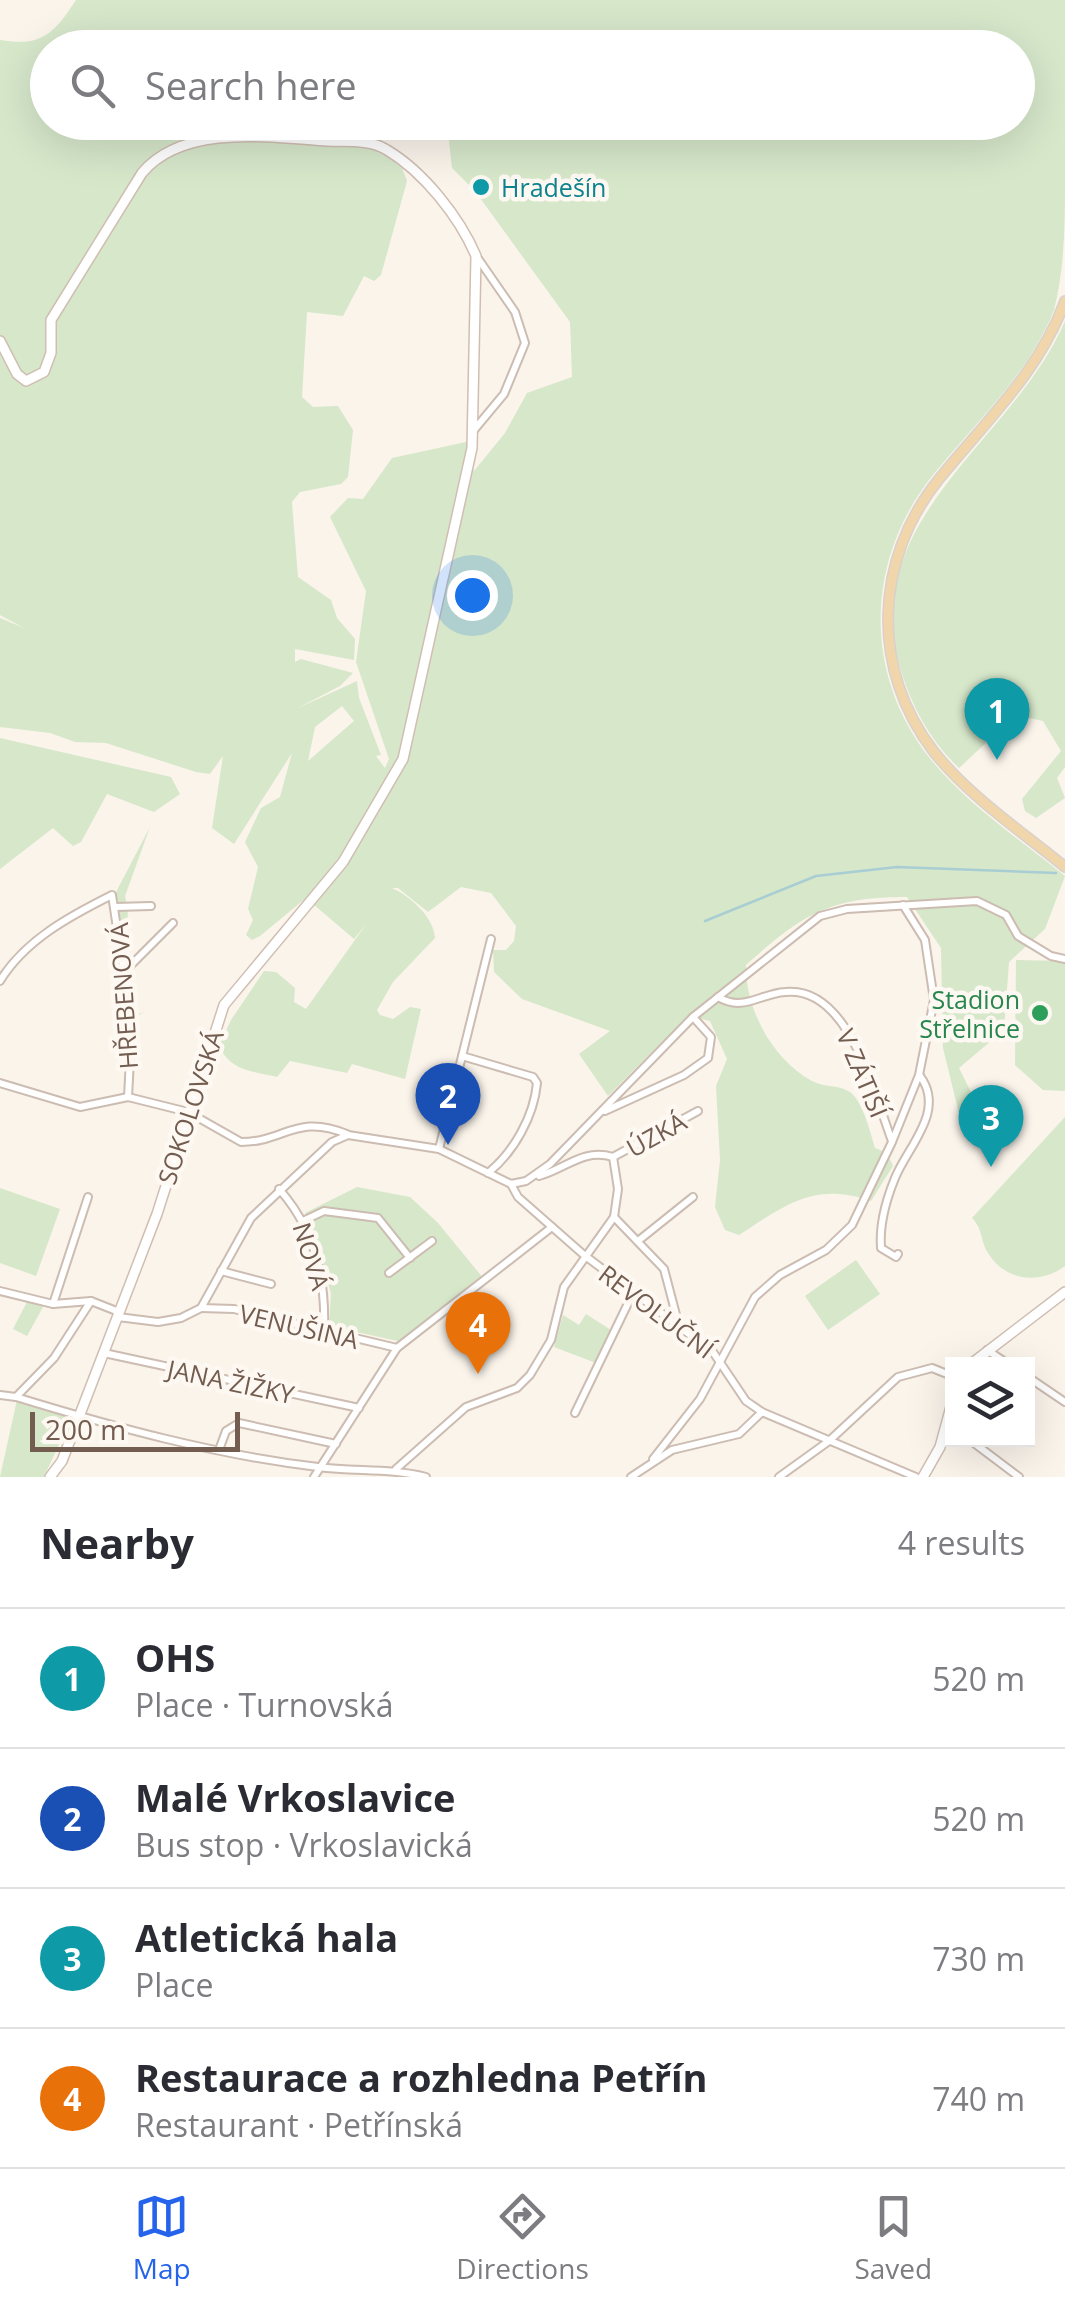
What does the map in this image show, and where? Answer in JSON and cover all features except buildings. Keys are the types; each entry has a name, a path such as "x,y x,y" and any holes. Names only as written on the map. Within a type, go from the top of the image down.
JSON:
{"main road":[{"path":"1065,301 1032,366 929,492 898,550 889,588 887,638 895,675 912,716 948,767 1065,866"}],"street":[{"path":"0,341 17,374 26,381 44,372 51,353 52,320 142,173 155,158 214,140"},
{"path":"316,140 375,144 393,154 463,228 476,256 492,273 515,312 525,343 504,394 473,432"},
{"name":"SOKOLOVSKÁ","path":"50,1477 62,1461 119,1315 224,1005 319,894 397,776 408,742 473,432 476,256"},
{"name":"HŘEBENOVÁ","path":"0,981 24,952 71,917 112,896 123,973 128,1097"},
{"path":"533,1177 604,1112 694,1017 820,916 902,904 977,900 1006,915 1018,936 1050,956 1065,959"},
{"path":"654,1460 700,1399 755,1298 780,1276 826,1250 852,1225 892,1142 919,1075 934,1000 931,959 902,904"},
{"path":"116,906 150,906"},
{"path":"123,973 173,923"},
{"path":"439,1149 491,939"},
{"name":"V ZÁTIŠÍ","path":"718,997 740,1005 784,992 806,993 832,1008 869,1080 892,1142"},
{"path":"604,1112 684,1075 708,1058 712,1037 694,1017"},
{"path":"462,1056 533,1077 537,1083 536,1096 512,1148 488,1174"},
{"path":"898,1254 896,1258 881,1248 880,1228 896,1174 920,1138 927,1113 928,1088 919,1075"},
{"path":"0,1083 80,1107 128,1097 188,1112 242,1142 297,1126 328,1127 439,1149 511,1184 550,1173 571,1159 591,1154 612,1157 618,1188 614,1217 560,1295 548,1348 530,1375 517,1388 466,1408 395,1469"},
{"name":"ÚZKÁ","path":"612,1157 698,1110"},
{"path":"0,1291 53,1304 92,1301 119,1315 158,1322 181,1318 201,1308 252,1218 278,1188 332,1142 348,1134"},
{"name":"REVOLUČNÍ","path":"511,1184 518,1198 584,1256 722,1362 746,1401 762,1412 919,1477"},
{"name":"NOVÁ","path":"278,1188 304,1221 325,1295 324,1330"},
{"path":"53,1304 88,1197"},
{"path":"638,1241 693,1197"},
{"path":"304,1221 324,1211 378,1218 410,1258"},
{"path":"614,1217 664,1269 679,1326"},
{"path":"314,1477 397,1348 552,1228"},
{"path":"389,1273 432,1241"},
{"path":"221,1271 271,1284"},
{"path":"978,1357 1065,1292"},
{"path":"575,1414 633,1293"},
{"path":"16,1398 54,1358 92,1301"},
{"name":"VENUŠINA","path":"201,1308 234,1310 397,1348"},
{"path":"986,1349 998,1357"},
{"name":"JANA ŽIŽKY","path":"104,1353 359,1408"},
{"path":"779,1477 829,1441 898,1377 932,1368 945,1373"},
{"path":"1035,1383 1065,1402"},
{"path":"0,1395 219,1450 320,1468 395,1469 426,1477"},
{"path":"630,1476 654,1460 739,1434 762,1412"},
{"path":"219,1450 226,1431 240,1423 336,1444"},
{"path":"919,1477 945,1435"},
{"path":"979,1447 1019,1477"}],"green space":[{"path":"76,0 1065,0 1064,227 1054,310 1016,377 911,507 885,578 881,615 883,652 892,688 907,723 928,756 975,804 1065,876 1045,929 1009,962 1004,1030 959,1068 984,1118 965,1138 943,1048 941,948 907,897 857,900 819,912 784,933 746,965 750,998 773,1046 812,1081 846,1090 855,1097 875,1148 887,1153 893,1166 871,1201 833,1194 801,1199 739,1235 725,1230 715,1207 720,1160 716,1086 727,1059 710,1021 688,1016 608,1096 579,1054 610,1031 522,999 494,972 493,950 506,950 514,941 516,926 491,893 461,887 428,912 398,888 392,888 420,908 435,938 393,982 377,1010 393,1019 410,1007 421,1009 405,1079 352,1064 347,1073 290,1061 277,1077 243,1069 229,1061 219,1046 231,1020 264,971 276,972 295,988 294,1002 306,1009 367,923 354,939 306,898 260,936 252,940 246,935 253,920 248,909 258,867 245,842 261,808 280,797 292,753 234,844 212,828 223,756 210,774 106,743 75,742 50,733 0,727 0,618 24,628 0,615 0,40 30,40 30,140 383,140 377,148 402,168 407,181 381,275 374,281 364,276 343,316 307,312 302,397 313,407 338,406 353,430 348,477 341,484 300,492 292,502 298,577 331,600 337,618 355,639 354,660 295,649 295,662 301,659 353,673 340,686 296,709 357,681 359,698 381,755 376,756 385,768 389,759 356,662 366,591 330,517 348,498 363,499 392,458 466,442 474,471 505,433 527,393 572,377 570,322 475,191 452,168 449,140 1035,140 1035,30 53,29","holes":["342,706 354,721 308,761 315,727"]},
{"path":"1065,321 1065,767 1057,778 1065,798 1036,818 1025,811 1022,799 1061,751 1043,721 1021,716 1005,725 959,768 931,735 911,698 901,671 893,617 900,569 919,525 946,484 1041,365"},
{"path":"0,738 171,777 180,794 154,812 107,794 81,842 73,846 53,828 0,869"},
{"path":"150,827 125,896 128,916 122,950 114,896"},
{"name":"Stadion Střelnice","path":"1016,960 1065,961 1065,1091 1043,1090 1015,1065"},
{"path":"125,985 131,1018 145,1011 127,1023 126,1007"},
{"path":"1065,1117 1065,1266 1034,1278 1013,1274 988,1253 972,1218"},
{"path":"357,1187 410,1197 438,1223 483,1278 402,1342 329,1326 331,1293 305,1213"},
{"path":"0,1188 60,1209 36,1276 0,1263"},
{"path":"856,1260 880,1294 828,1330 805,1296"},
{"path":"28,1300 43,1307 27,1336 13,1329"},
{"path":"586,1314 611,1330 596,1363 554,1347 563,1315 579,1325"},
{"path":"17,1400 72,1416 44,1477 0,1477"}],"waterway":[{"path":"705,921 816,876 897,867 1056,873"}],"place":[{"name":"Hradešín","path":"481,187"},
{"name":"OHS","path":"997,760"},
{"name":"Stadion Střelnice","path":"1040,1013"},
{"name":"Malé Vrkoslavice","path":"448,1145"},
{"name":"Atletická hala","path":"991,1167"},
{"name":"Restaurace a rozhledna Petřín","path":"478,1374"}]}
